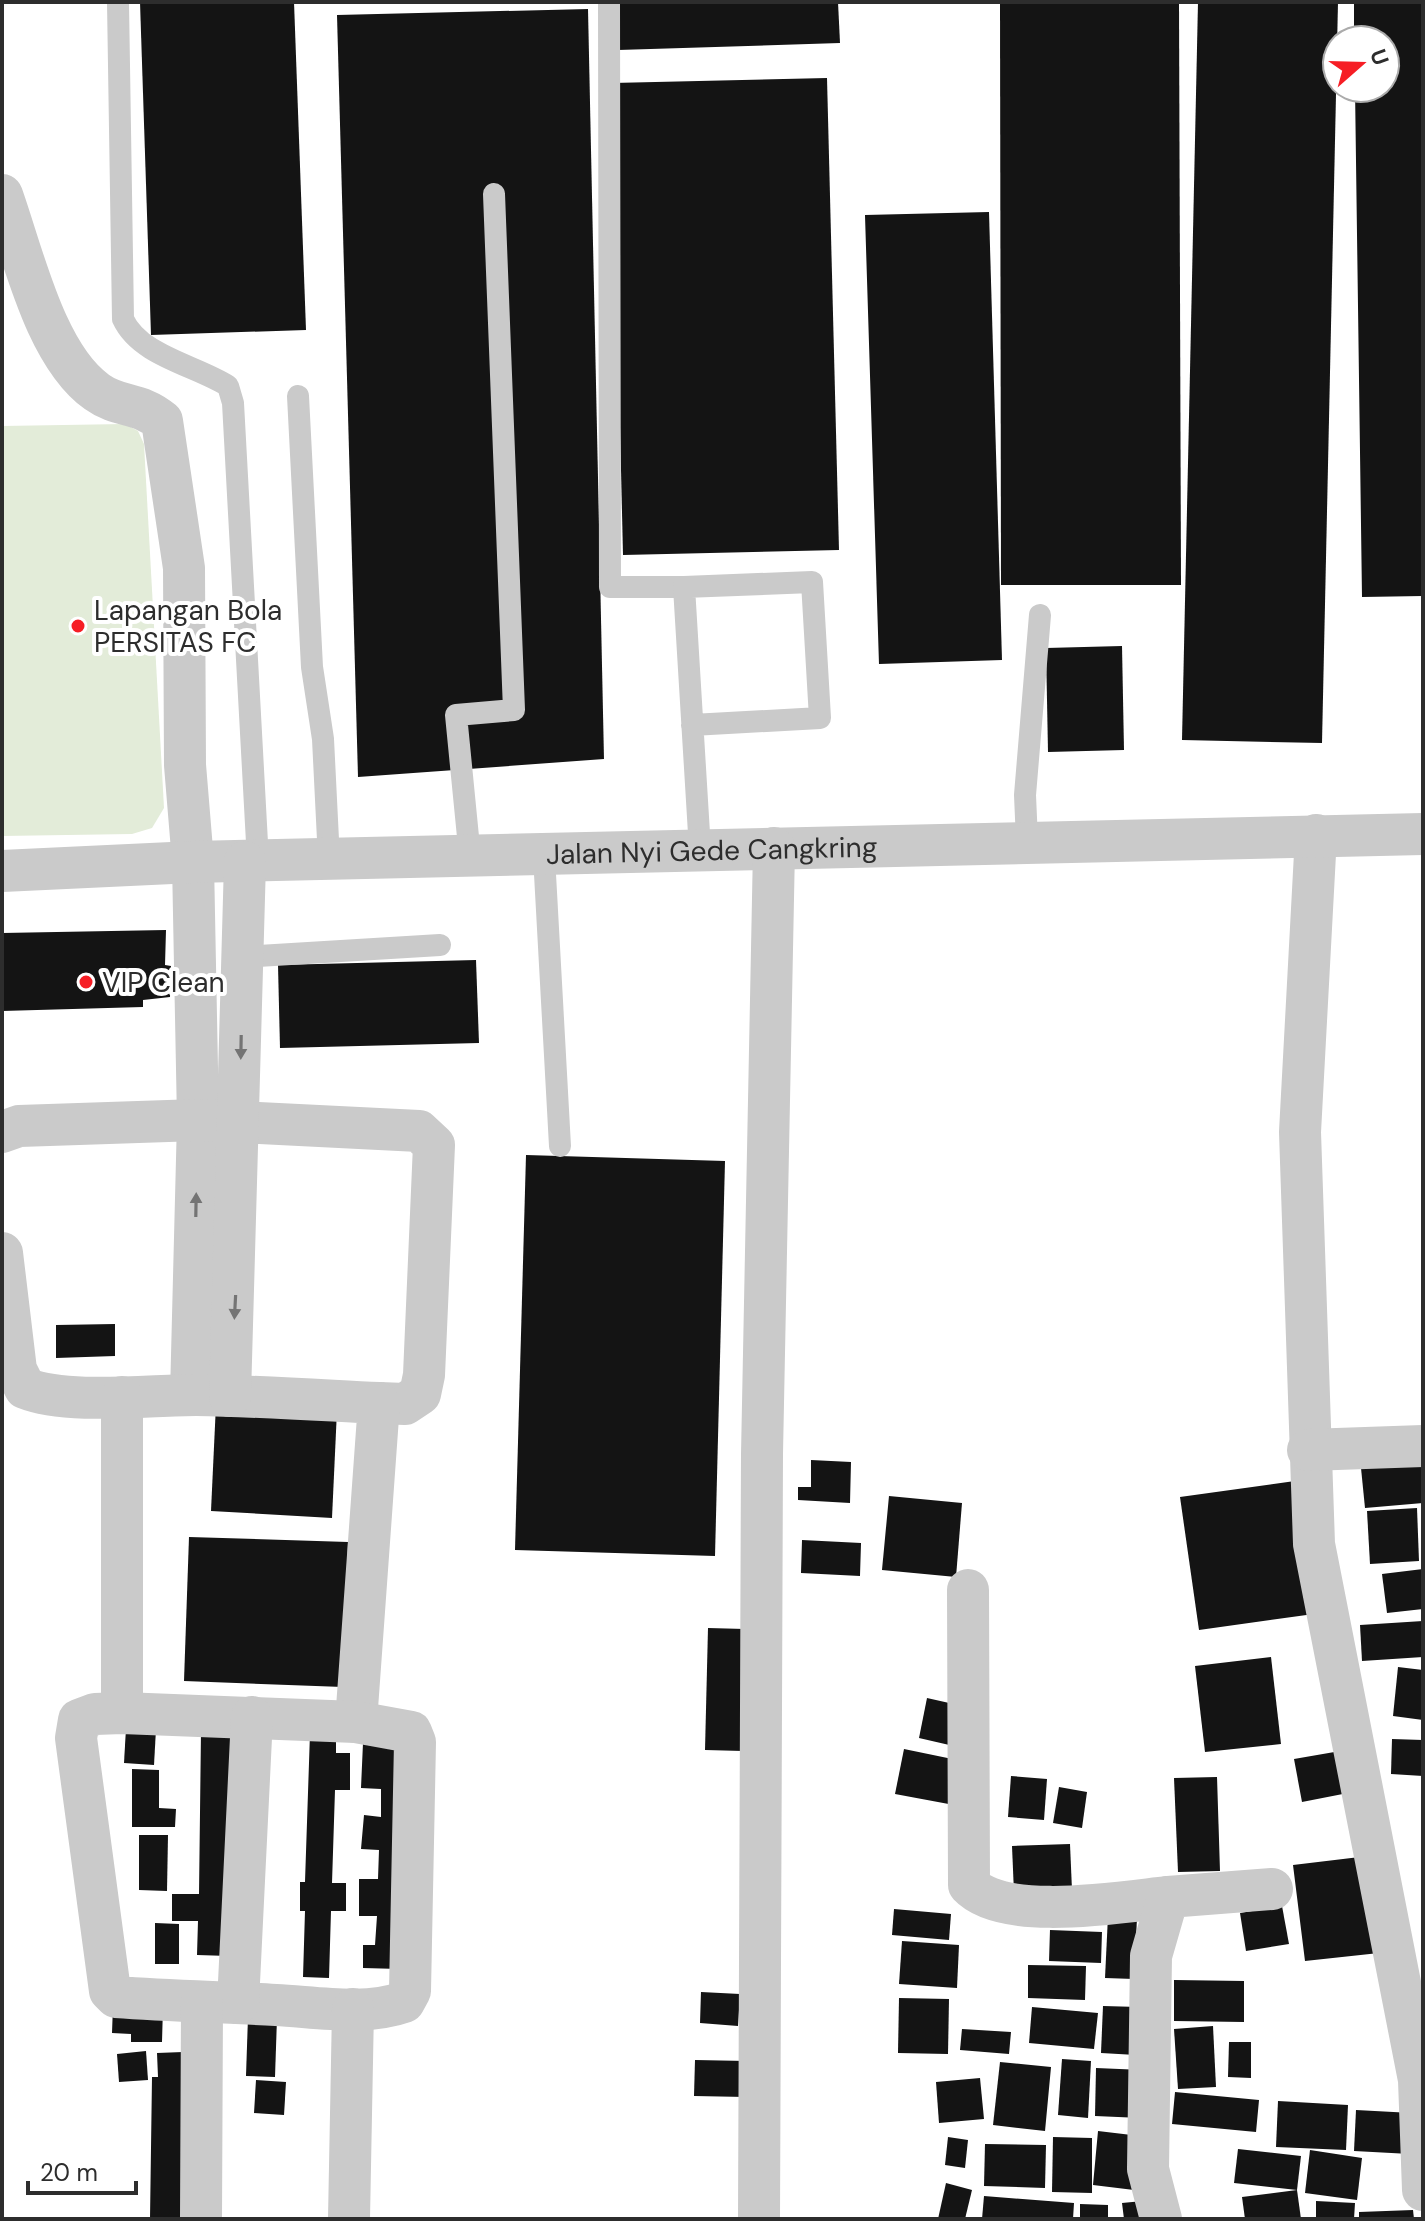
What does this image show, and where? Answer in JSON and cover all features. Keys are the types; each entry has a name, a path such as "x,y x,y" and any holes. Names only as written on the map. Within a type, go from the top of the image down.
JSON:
{"street":[{"path":"2,195 53,335 77,374 116,403 142,406 162,421 184,568 185,765 193,862 198,1120 211,1396"},
{"name":"Jalan Nyi Gede Cangkring","path":"2,871 193,862 1423,834"},
{"path":"1316,835 1300,1132 1308,1450 1314,1544 1419,2080 1423,2190"},
{"path":"759,2219 762,1470 774,848"},
{"path":"211,1396 240,1121 242,957 251,861"},
{"path":"196,999 241,1001"},
{"path":"2,1132 19,1126 198,1120 419,1131 434,1145 424,1375 420,1394 405,1404 38,1393 25,1388 16,1370 2,1253"},
{"path":"122,1397 122,1713"},
{"path":"356,1722 379,1403"},
{"path":"1308,1450 1423,1446"},
{"path":"968,1590 969,1885 981,1895 1044,1909 1272,1889"},
{"path":"122,1713 252,1717 356,1722 411,1732 415,1742 410,1991 404,2002 391,2007 353,2009 116,1997 107,1984 76,1738 79,1720 86,1716 122,1713"},
{"path":"201,2219 220,2003 252,1717"},
{"path":"1161,2219 1148,2169 1151,1956 1168,1897"},
{"path":"349,2219 353,2009"}],"lane":[{"path":"118,2 123,319 128,331 143,344 228,386 233,403 251,861"},
{"path":"609,2 610,587 812,582 820,718 692,725"},
{"path":"470,857 456,715 514,710 494,194"},
{"path":"298,396 312,667 323,739 329,860"},
{"path":"684,587 700,850"},
{"path":"1027,841 1025,795 1040,615"},
{"path":"544,856 560,1146"},
{"path":"242,957 440,945"}],"green space":[{"name":"Lapangan Bola PERSITAS FC","path":"125,424 138,431 144,444 164,808 152,828 132,834 2,836 2,426"}],"building":[{"path":"140,2 294,2 306,330 151,335"},
{"path":"616,2 838,2 840,43 618,50"},
{"path":"1000,2 1179,2 1181,585 1001,585"},
{"path":"1198,2 1338,2 1338,24 1321,24 1321,104 1336,104 1322,743 1182,740"},
{"path":"1354,2 1423,2 1423,596 1362,597 1355,104 1401,104 1401,24 1354,24"},
{"path":"588,9 604,759 358,777 337,15"},
{"path":"827,78 839,550 623,555 612,83"},
{"path":"989,212 1002,660 879,664 865,215"},
{"path":"1122,646 1124,750 1048,752 1046,648"},
{"name":"VIP Clean","path":"166,930 165,965 171,966 170,997 143,1000 143,1007 2,1011 2,933"},
{"path":"476,960 479,1043 280,1048 278,965"},
{"path":"526,1155 725,1161 715,1556 515,1550"},
{"path":"115,1324 115,1356 56,1358 56,1325"},
{"path":"216,1404 337,1410 332,1518 211,1511"},
{"path":"811,1460 851,1462 850,1503 798,1500 798,1487 811,1487"},
{"path":"1423,1462 1423,1503 1365,1508 1361,1468"},
{"path":"1302,1480 1321,1613 1199,1630 1180,1497"},
{"path":"889,1496 962,1503 956,1577 882,1570"},
{"path":"1417,1508 1419,1561 1370,1564 1367,1511"},
{"path":"189,1537 348,1542 343,1687 184,1681"},
{"path":"802,1540 861,1543 860,1576 801,1573"},
{"path":"1423,1569 1423,1609 1387,1613 1382,1574"},
{"path":"1423,1621 1423,1657 1362,1661 1360,1625"},
{"path":"708,1628 745,1629 743,1751 705,1750"},
{"path":"1271,1657 1281,1744 1205,1752 1195,1666"},
{"path":"1398,1667 1423,1670 1423,1720 1393,1716"},
{"path":"927,1698 967,1707 958,1747 919,1738"},
{"path":"126,1728 156,1729 154,1765 124,1763"},
{"path":"201,1731 233,1732 229,1956 197,1955 198,1921 172,1921 172,1894 199,1894"},
{"path":"310,1733 336,1734 336,1753 350,1753 350,1790 335,1790 332,1883 346,1883 346,1911 331,1911 329,1978 303,1977 305,1911 300,1911 300,1882 305,1882"},
{"path":"408,1733 400,1969 363,1968 363,1945 375,1945 377,1916 359,1916 359,1879 378,1879 379,1850 361,1849 364,1815 381,1817 381,1789 361,1788 363,1743"},
{"path":"1392,1739 1423,1740 1423,1776 1391,1774"},
{"path":"904,1749 962,1761 954,1805 895,1794"},
{"path":"1346,1750 1353,1792 1302,1802 1294,1759"},
{"path":"132,1769 159,1770 159,1808 176,1809 175,1827 132,1827"},
{"path":"1011,1776 1047,1779 1044,1820 1008,1817"},
{"path":"1217,1777 1220,1871 1178,1872 1174,1778"},
{"path":"1059,1787 1087,1792 1082,1828 1053,1823"},
{"path":"139,1835 168,1835 167,1891 139,1890"},
{"path":"1070,1844 1072,1890 1014,1893 1012,1846"},
{"path":"1368,1856 1379,1953 1305,1961 1293,1865"},
{"path":"1282,1906 1289,1944 1246,1951 1240,1913"},
{"path":"894,1909 951,1914 949,1940 892,1935"},
{"path":"1108,1916 1137,1918 1134,1979 1105,1978"},
{"path":"155,1923 179,1924 179,1964 155,1964"},
{"path":"1050,1930 1102,1932 1101,1963 1049,1961"},
{"path":"902,1941 959,1945 957,1988 899,1984"},
{"path":"1028,1965 1086,1966 1085,2000 1028,1998"},
{"path":"1174,1980 1244,1981 1244,2022 1174,2021"},
{"path":"701,1992 740,1994 738,2026 700,2023"},
{"path":"899,1998 949,1999 948,2054 898,2053"},
{"path":"113,2005 163,2007 162,2042 131,2042 131,2034 112,2033"},
{"path":"1103,2006 1139,2007 1136,2055 1101,2053"},
{"path":"1032,2007 1098,2013 1094,2049 1029,2043"},
{"path":"248,2017 277,2018 275,2077 246,2076"},
{"path":"1213,2026 1216,2087 1178,2089 1174,2029"},
{"path":"962,2029 1011,2032 1009,2054 960,2050"},
{"path":"1229,2042 1251,2042 1251,2078 1228,2077"},
{"path":"146,2051 148,2080 119,2082 117,2054"},
{"path":"183,2052 186,2219 150,2219 152,2077 158,2077 157,2053"},
{"path":"1062,2059 1091,2061 1088,2118 1058,2115"},
{"path":"695,2060 747,2061 746,2097 694,2096"},
{"path":"1000,2062 1051,2067 1045,2131 993,2125"},
{"path":"1096,2068 1143,2070 1141,2118 1095,2116"},
{"path":"980,2078 984,2119 939,2123 936,2082"},
{"path":"256,2080 286,2082 284,2115 254,2113"},
{"path":"1175,2092 1259,2100 1256,2132 1172,2124"},
{"path":"1278,2101 1348,2105 1346,2150 1276,2147"},
{"path":"1356,2110 1412,2113 1410,2154 1354,2151"},
{"path":"1098,2131 1140,2136 1134,2190 1093,2185"},
{"path":"948,2137 968,2140 965,2168 945,2165"},
{"path":"1053,2137 1092,2138 1092,2193 1052,2192"},
{"path":"985,2144 1046,2145 1045,2188 984,2186"},
{"path":"1238,2149 1301,2156 1297,2190 1234,2183"},
{"path":"1310,2150 1362,2158 1357,2200 1305,2193"},
{"path":"946,2183 972,2190 965,2219 938,2219"},
{"path":"1297,2190 1301,2219 1245,2219 1242,2197"},
{"path":"984,2196 1074,2203 1073,2219 982,2219"},
{"path":"1153,2200 1155,2219 1124,2219 1122,2203"},
{"path":"1316,2201 1355,2203 1354,2219 1316,2219"},
{"path":"1080,2204 1108,2205 1108,2219 1080,2219"},
{"path":"1413,2210 1414,2219 1359,2219 1359,2212"}],"place":[{"name":"Lapangan Bola PERSITAS FC","path":"78,626"},
{"name":"VIP Clean","path":"86,982"}]}
